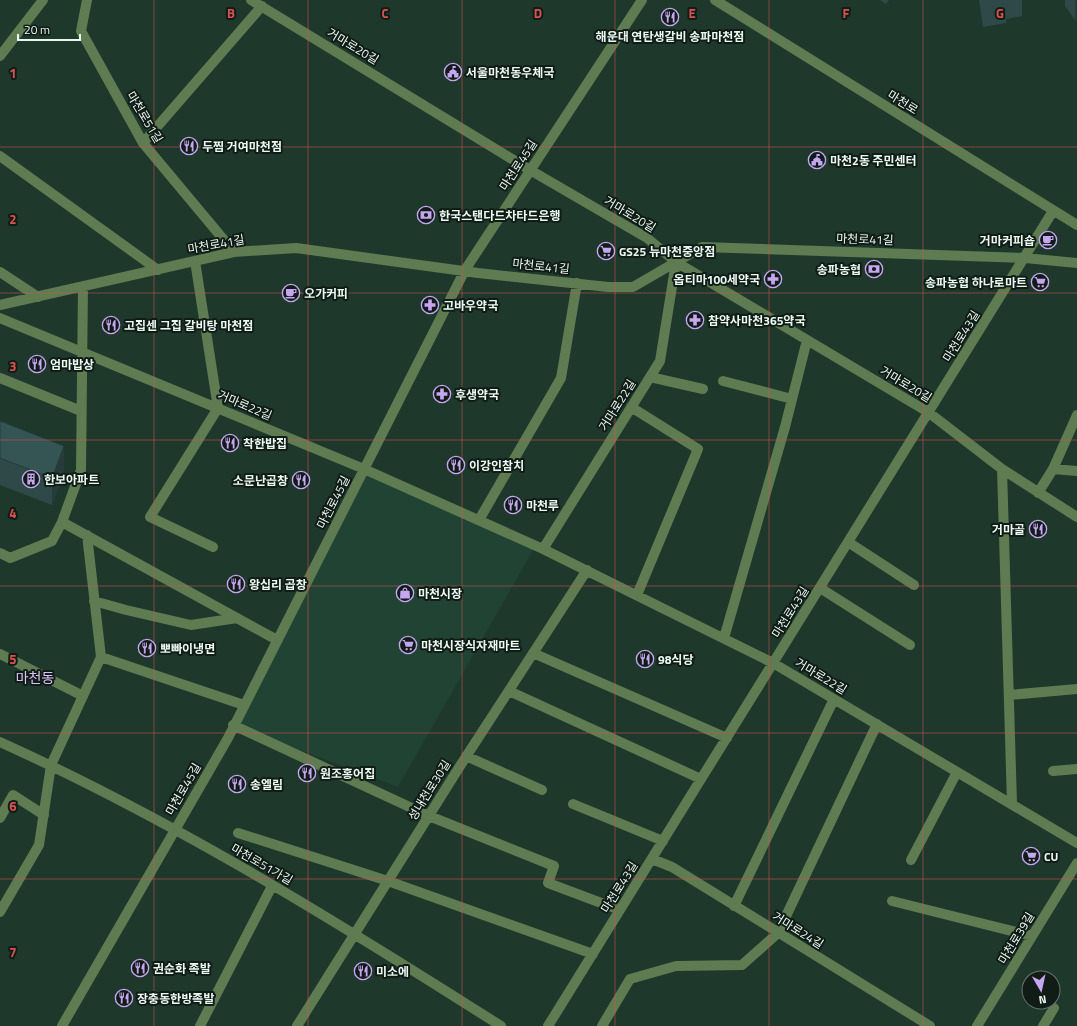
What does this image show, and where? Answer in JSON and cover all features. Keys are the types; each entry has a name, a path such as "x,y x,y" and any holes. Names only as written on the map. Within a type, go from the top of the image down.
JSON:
{"street":[{"path":"0,56 43,0"},
{"name":"마천로51길","path":"87,0 80,31 142,143 234,252"},
{"name":"거마로20길","path":"251,0 530,170 647,238 676,262 928,412 1002,470 1038,494 1077,517"},
{"name":"마천로45길","path":"62,1026 174,829 228,738 465,270 642,0"},
{"name":"마천로","path":"715,0 1077,225"},
{"path":"142,143 262,6"},
{"path":"0,156 158,270"},
{"name":"마천로43길","path":"548,1026 1053,211"},
{"name":"마천로41길","path":"0,305 234,252 296,248 608,287 633,287 702,247 1025,258 1077,263"},
{"path":"195,261 218,408 150,517 213,547"},
{"name":"거마로22길","path":"543,549 660,361 676,262"},
{"path":"0,272 38,297"},
{"path":"478,520 561,378 577,283"},
{"path":"0,553 10,558 52,541 62,522 81,470 81,352 83,286"},
{"name":"거마로22길","path":"0,318 364,469 587,570 773,663 1077,843"},
{"path":"724,638 792,399 807,340"},
{"path":"650,377 704,389"},
{"path":"0,378 81,411"},
{"path":"724,381 792,399"},
{"path":"631,407 698,449 637,595"},
{"path":"1038,494 1072,438 1077,415"},
{"path":"1053,469 1077,471"},
{"path":"1002,470 1012,804"},
{"path":"62,522 277,640"},
{"path":"0,912 39,845 51,765 100,657 87,535"},
{"path":"848,542 914,585"},
{"name":"성내천로30길","path":"297,1026 466,756 587,570"},
{"path":"820,588 910,645"},
{"path":"94,601 191,625 237,618"},
{"path":"533,653 727,738"},
{"path":"0,654 83,696"},
{"path":"100,657 244,705"},
{"path":"1009,695 1077,689"},
{"path":"509,691 701,779"},
{"path":"734,906 834,699"},
{"path":"602,1026 630,979 676,966 742,965 778,933 877,724"},
{"path":"233,726 429,816 554,866 548,883 620,910"},
{"name":"마천로51가길","path":"0,742 51,765 174,829 355,933 501,1026"},
{"path":"466,756 542,790"},
{"path":"1053,771 1077,769"},
{"path":"911,860 957,772"},
{"path":"0,818 13,795 44,815"},
{"path":"573,804 663,841"},
{"path":"238,833 388,881 593,954"},
{"name":"거마로24길","path":"652,858 672,867 930,1026"},
{"name":"마천로39길","path":"977,1026 1077,863"},
{"path":"200,1026 272,886"},
{"path":"892,901 1032,936"},
{"path":"1043,1026 1053,1010"}],"shaded area":[{"name":"마천시장","path":"364,469 536,545 398,787 233,725"}],"building":[{"path":"0,421 64,446 52,478 0,458"}],"place":[{"name":"해운대 연탄생갈비 송파마천점","path":"670,17"},
{"name":"서울마천동우체국","path":"453,72"},
{"name":"두찜 거여마천점","path":"189,146"},
{"name":"마천2동 주민센터","path":"817,160"},
{"name":"한국스탠다드차타드은행","path":"426,215"},
{"name":"거마커피숍","path":"1048,240"},
{"name":"GS25 뉴마천중앙점","path":"606,251"},
{"name":"송파농협","path":"874,269"},
{"name":"옵티마100세약국","path":"773,279"},
{"name":"송파농협 하나로마트","path":"1040,282"},
{"name":"오가커피","path":"291,293"},
{"name":"고바우약국","path":"430,305"},
{"name":"참약사마천365약국","path":"695,320"},
{"name":"고집센 그집 갈비탕 마천점","path":"111,325"},
{"name":"엄마밥상","path":"37,364"},
{"name":"후생약국","path":"442,394"},
{"name":"착한밥집","path":"230,443"},
{"name":"이강인참치","path":"456,465"},
{"name":"한보아파트","path":"31,479"},
{"name":"소문난곱창","path":"301,480"},
{"name":"마천루","path":"513,505"},
{"name":"거마골","path":"1038,529"},
{"name":"왕십리 곱창","path":"236,584"},
{"name":"마천시장","path":"405,593"},
{"name":"마천시장식자재마트","path":"408,645"},
{"name":"뽀빠이냉면","path":"147,648"},
{"name":"98식당","path":"645,659"},
{"name":"원조홍어집","path":"307,773"},
{"name":"송엘림","path":"237,784"},
{"name":"CU","path":"1031,856"},
{"name":"권순화 족발","path":"140,968"},
{"name":"미소에","path":"363,971"},
{"name":"장충동한방족발","path":"124,998"}],"district":[{"name":"마천동","path":"35,677"}]}
